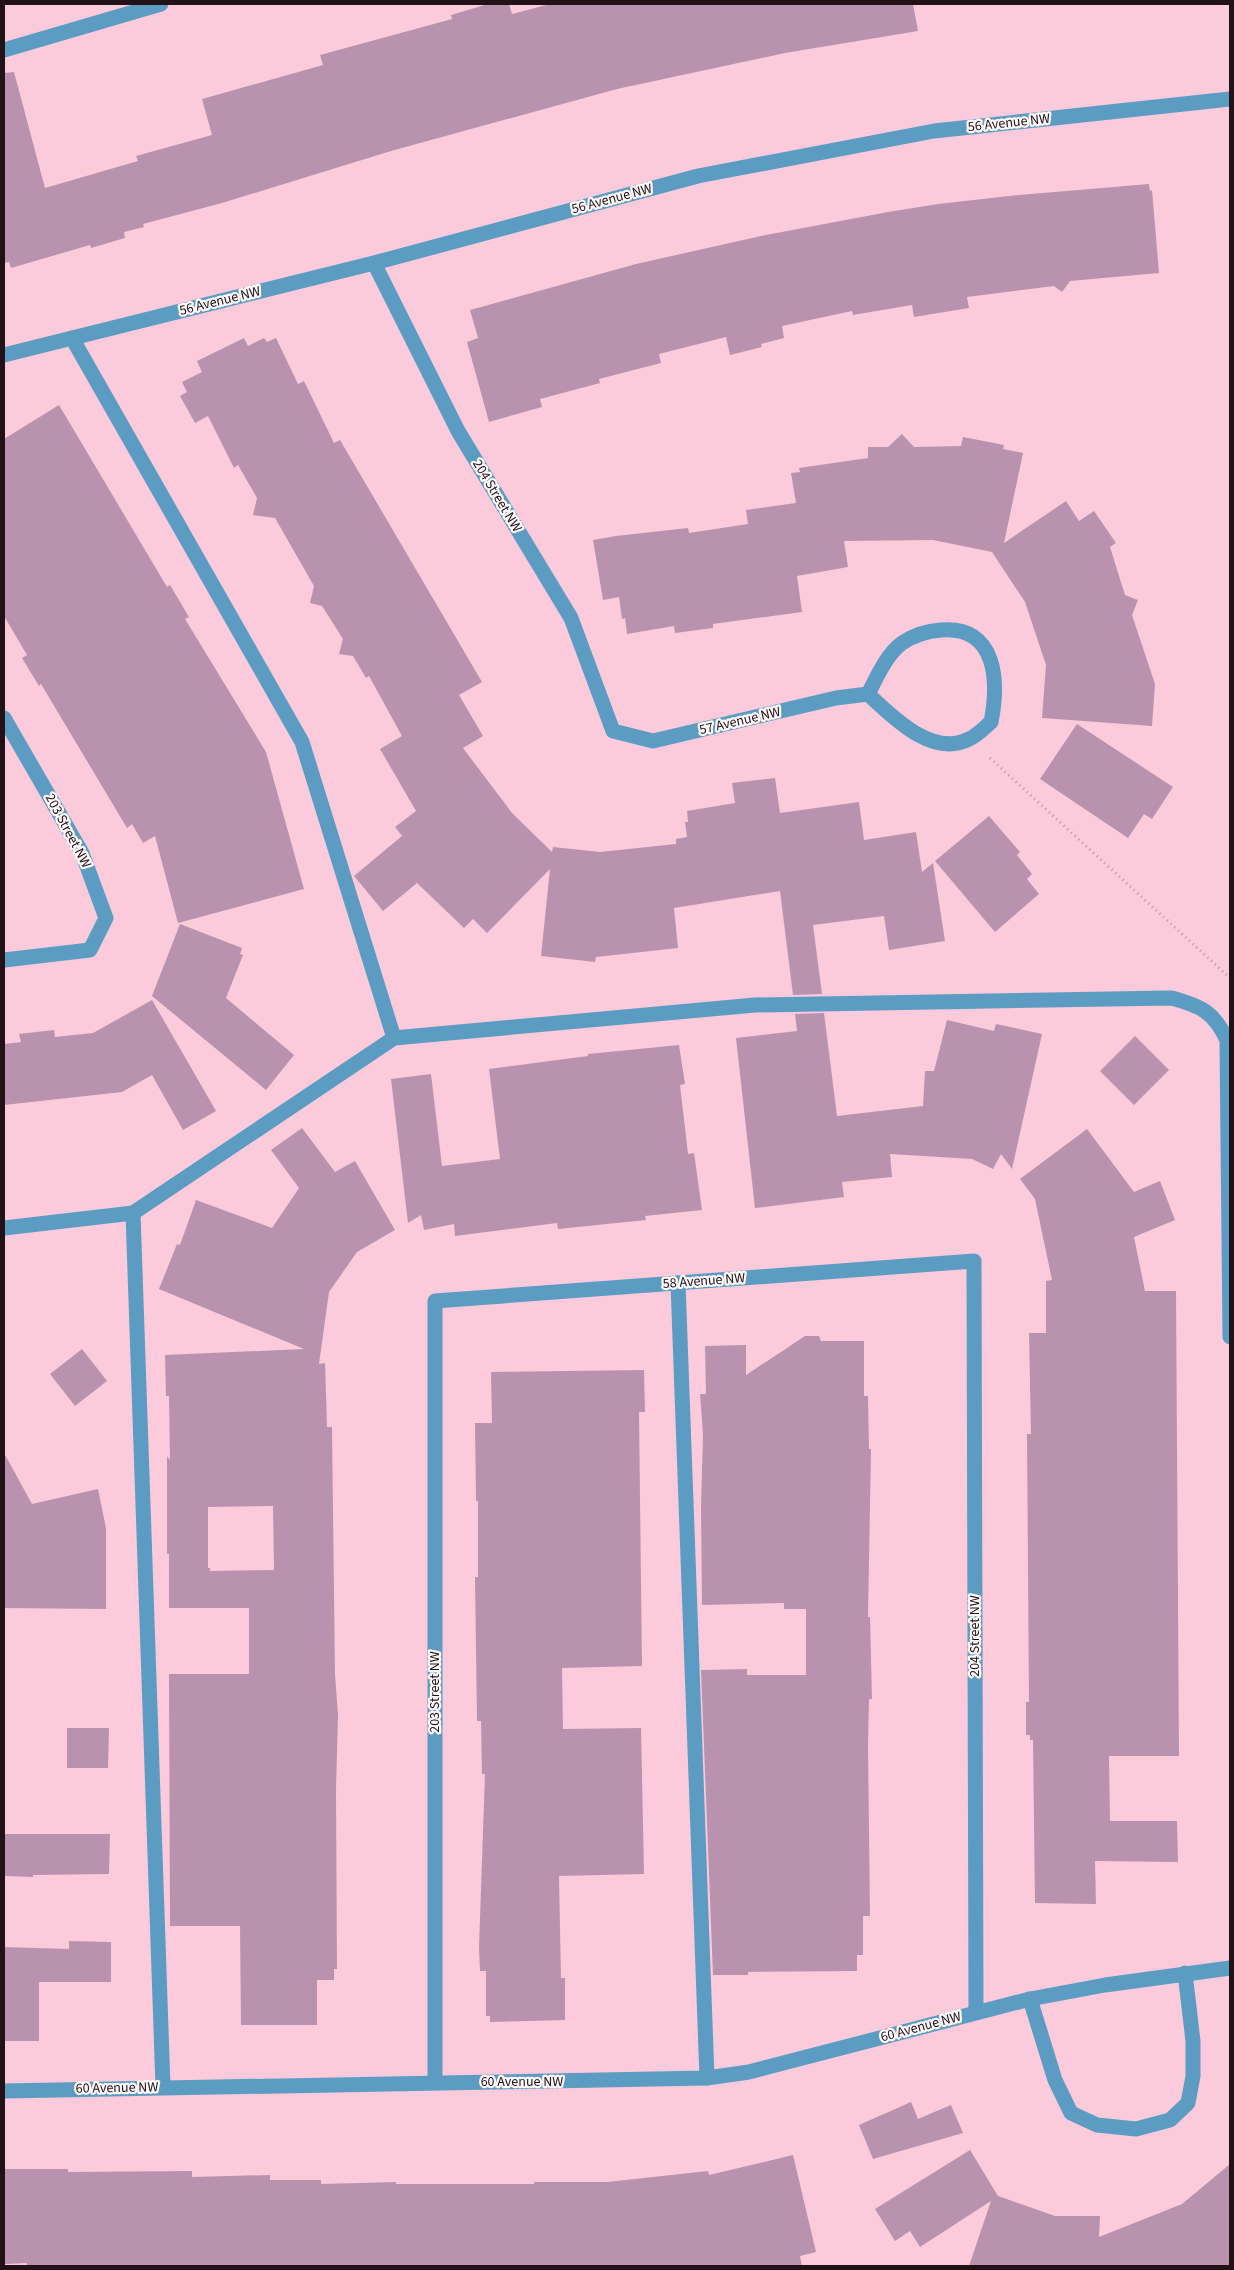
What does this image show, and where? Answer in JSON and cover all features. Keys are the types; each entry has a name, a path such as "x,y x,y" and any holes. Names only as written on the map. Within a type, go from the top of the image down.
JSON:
{"street":[{"path":"4,50 161,4"},
{"name":"56 Avenue NW","path":"4,356 374,264 698,176 934,131 1230,99"},
{"name":"204 Street NW","path":"374,264 458,431 571,618 613,731"},
{"path":"72,338 302,742 394,1038"},
{"path":"955,629 974,636 988,655 995,676 995,702 991,722 970,739 954,744 925,739 900,724 868,694 886,661 901,644 925,632 955,629"},
{"name":"57 Avenue NW","path":"613,731 653,741 836,698 868,694"},
{"name":"203 Street NW","path":"4,718 82,853 106,918 90,950 4,960"},
{"path":"4,1228 133,1214 394,1038 755,1005 1172,998 1194,1004 1209,1013 1221,1028 1227,1040 1230,1337"},
{"path":"133,1214 163,2087"},
{"name":"204 Street NW","path":"974,1261 976,2012"},
{"name":"58 Avenue NW","path":"435,1301 974,1261"},
{"path":"678,1283 707,2078"},
{"name":"203 Street NW","path":"435,1301 435,2082"},
{"name":"60 Avenue NW","path":"4,2091 435,2082 654,2081 707,2078 749,2072 1030,1999 1185,1973 1230,1968"},
{"path":"1030,1999 1055,2080 1071,2113 1097,2125 1136,2129 1170,2120 1188,2103 1193,2076 1193,2041 1185,1973"}],"path":[{"path":"970,739 1230,978"}],"building":[{"path":"488,4 509,4 512,14 550,4 913,4 918,31 785,53 617,89 391,151 222,203 143,224 144,227 124,232 125,238 91,248 90,245 11,268 9,262 4,263 4,73 14,72 45,188 138,161 136,156 212,135 202,99 323,65 320,55 452,19 451,15"},
{"path":"1149,184 1150,191 1152,190 1159,273 1070,281 1062,292 1054,286 967,297 969,308 914,317 912,305 853,315 852,311 782,326 784,338 761,344 762,347 730,355 726,337 659,354 661,363 599,379 600,383 540,399 542,407 489,422 467,342 478,338 470,310 636,264 761,236 888,212 1019,195"},
{"path":"244,338 248,346 264,338 267,342 276,338 298,384 304,381 334,443 340,440 482,682 459,695 483,736 463,748 512,813 552,852 553,847 600,852 676,844 676,839 687,837 685,822 688,822 687,811 735,803 732,783 775,778 780,813 859,802 864,840 916,832 922,872 933,863 945,941 889,950 884,916 813,925 822,994 793,995 780,891 674,908 678,948 596,957 595,962 541,956 550,869 487,933 473,919 464,928 417,883 383,911 354,876 402,836 395,827 416,811 380,749 402,736 369,676 366,678 353,656 339,654 343,639 322,606 310,603 314,586 275,518 253,515 257,498 238,465 234,468 208,416 195,423 180,396 187,392 182,382 202,372 197,361"},
{"path":"59,405 167,587 170,585 189,617 185,619 266,752 304,889 178,923 155,836 143,843 132,824 127,828 41,684 39,686 22,658 27,655 4,616 4,439"},
{"path":"902,434 914,447 961,446 963,437 1004,445 1003,449 1023,453 1004,543 1066,501 1079,521 1094,511 1116,543 1110,547 1125,595 1138,600 1132,615 1155,684 1152,726 1042,718 1046,665 1025,602 992,552 933,540 844,541 848,567 797,576 802,612 713,624 713,628 675,633 674,626 627,634 625,618 622,619 619,597 603,600 593,540 688,528 689,533 748,524 746,510 796,503 791,473 800,472 799,468 868,458 868,447 888,447"},
{"path":"1077,724 1173,787 1152,819 1144,814 1128,838 1040,779"},
{"path":"989,816 1020,852 1017,855 1032,874 1027,879 1039,894 995,932 935,861"},
{"path":"180,924 242,948 240,954 243,955 226,998 294,1055 266,1090 152,996"},
{"path":"152,1000 216,1111 183,1130 152,1075 122,1092 4,1105 4,1044 21,1042 19,1034 54,1030 55,1037 93,1033"},
{"path":"824,1013 837,1116 923,1106 925,1071 934,1071 947,1020 994,1031 996,1024 1042,1034 1012,1169 1001,1154 993,1169 972,1159 890,1154 892,1177 842,1182 844,1197 755,1208 736,1038 797,1031 795,1014"},
{"path":"1135,1036 1169,1070 1134,1105 1100,1071"},
{"path":"679,1045 685,1084 680,1085 688,1154 694,1153 702,1210 645,1216 646,1220 558,1229 557,1223 455,1236 454,1224 424,1230 421,1215 408,1223 391,1079 431,1074 442,1166 500,1159 489,1069 588,1056 588,1054"},
{"path":"302,1128 335,1172 355,1161 395,1230 357,1252 329,1292 319,1364 325,1363 327,1427 332,1427 335,1674 338,1715 336,1790 337,1969 334,1969 334,1980 317,1980 317,2025 241,2025 240,1926 170,1926 169,1674 249,1674 249,1608 169,1608 167,1456 170,1460 169,1396 166,1396 165,1355 304,1349 159,1289 177,1244 180,1245 196,1200 272,1228 299,1188 271,1150","holes":["273,1506 274,1570 210,1571 210,1568 208,1568 208,1507"]},
{"path":"1087,1129 1134,1192 1160,1181 1175,1220 1134,1237 1145,1291 1176,1291 1179,1756 1109,1756 1110,1821 1177,1821 1178,1862 1095,1861 1096,1904 1035,1903 1033,1740 1030,1740 1030,1735 1026,1735 1026,1702 1029,1702 1027,1434 1031,1434 1029,1333 1046,1333 1046,1281 1052,1280 1035,1199 1020,1179"},
{"path":"805,1336 819,1336 821,1341 864,1341 864,1396 868,1396 869,1449 871,1449 868,1617 870,1617 872,1699 869,1699 868,1744 870,1916 863,1916 863,1955 857,1955 857,1971 748,1972 748,1975 713,1975 701,1670 747,1669 747,1675 806,1675 806,1609 784,1609 784,1603 702,1605 701,1507 703,1435 700,1394 706,1394 705,1346 746,1345 746,1375"},
{"path":"82,1349 107,1381 75,1406 50,1374"},
{"path":"644,1370 645,1412 639,1412 642,1666 562,1668 563,1729 641,1728 644,1874 559,1876 561,1978 565,1978 565,2020 490,2022 490,2016 486,2016 486,1971 480,1971 479,1947 485,1774 482,1774 481,1721 477,1721 475,1577 478,1577 478,1501 476,1501 475,1423 492,1423 491,1372"},
{"path":"4,1453 32,1504 98,1489 106,1528 106,1609 4,1608"},
{"path":"67,1728 109,1728 108,1768 67,1768"},
{"path":"4,1834 110,1834 109,1874 33,1875 33,1877 4,1876"},
{"path":"69,1941 111,1942 111,1982 39,1982 39,2041 4,2041 4,1947 69,1949"},
{"path":"911,2102 918,2119 951,2105 963,2133 873,2159 859,2125"},
{"path":"970,2150 998,2196 1055,2216 1100,2216 1099,2237 1182,2204 1230,2164 1230,2266 969,2266 991,2201 920,2247 910,2231 895,2241 875,2209"},
{"path":"793,2155 816,2252 800,2256 802,2266 27,2266 27,2263 4,2264 4,2169 68,2169 68,2172 192,2171 192,2177 270,2175 270,2180 321,2180 321,2184 396,2182 396,2184 534,2184 534,2182 607,2182 708,2171 709,2175"}]}
